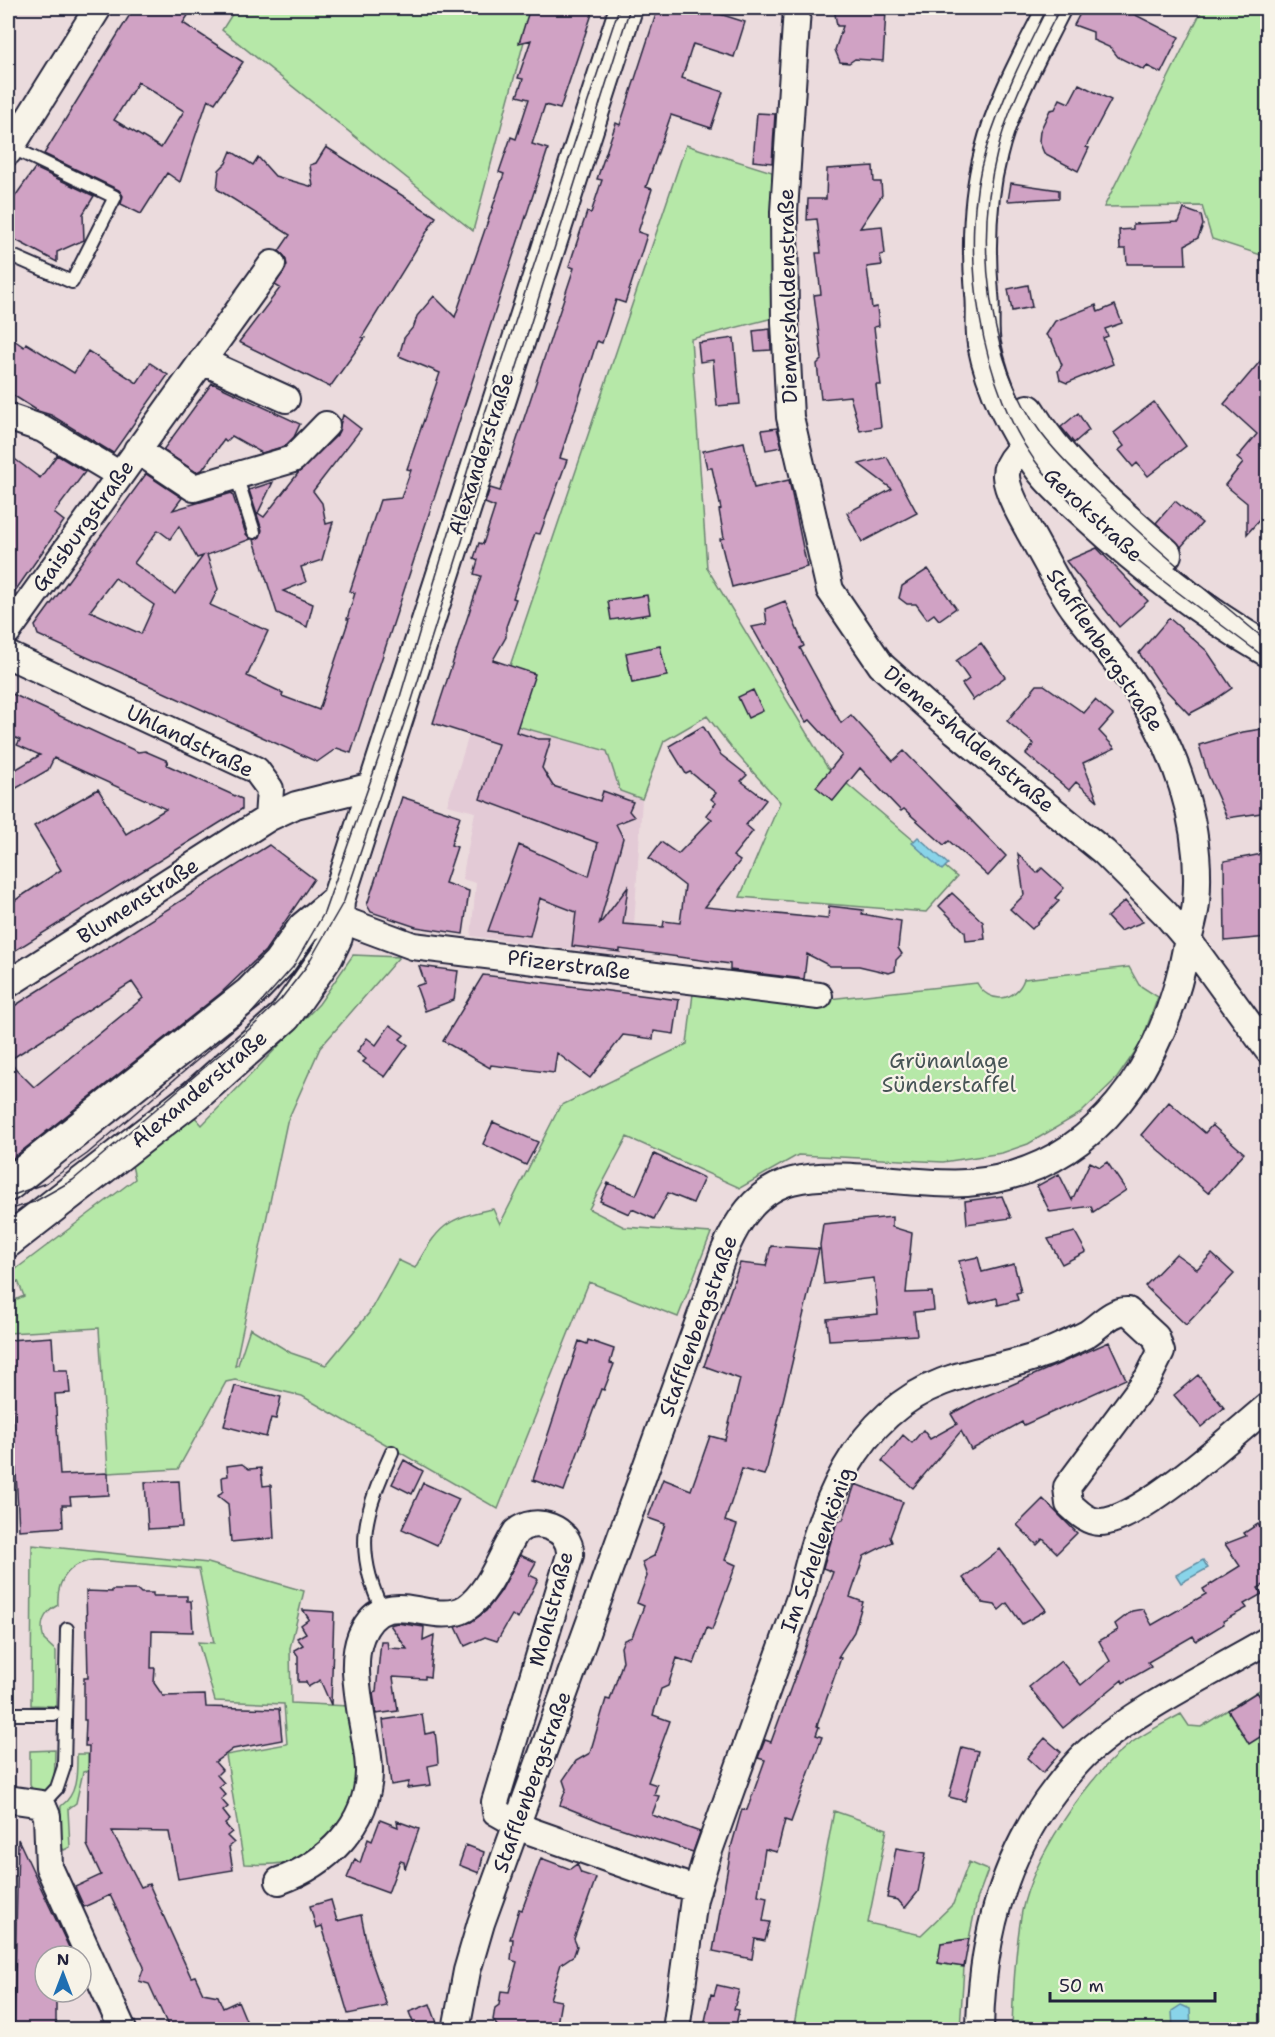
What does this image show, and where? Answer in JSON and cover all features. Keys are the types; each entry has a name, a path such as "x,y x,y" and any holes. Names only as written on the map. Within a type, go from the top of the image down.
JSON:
{"street":[{"path":"9,149 98,8"},
{"name":"Alexanderstraße","path":"8,1241 196,1095 285,1016 327,956 336,937 333,910 376,785 626,8"},
{"name":"Diemershaldenstraße","path":"797,8 784,212 784,322 790,417 830,590 880,665 955,731 1104,852 1188,940 1268,1050"},
{"name":"Gerokstraße","path":"1054,8 1007,108 991,152 983,195 980,252 984,342 995,380 1033,439 1042,469 1112,537 1210,616 1267,650"},
{"name":"Gaisburgstraße","path":"8,631 272,264"},
{"path":"202,361 286,399"},
{"path":"8,417 43,429 120,475"},
{"name":"Gaisburgstraße","path":"137,450 194,488 292,459 326,425"},
{"name":"Stafflenbergstraße","path":"456,2030 473,1946 724,1252 740,1219 751,1205 768,1192 790,1181 833,1178 967,1183 1012,1174 1044,1162 1069,1148 1107,1117 1144,1070 1175,1000 1196,903 1196,854 1188,800 1182,778 1143,701 1072,606 1015,502 1006,477 1008,465 1033,439"},
{"name":"Uhlandstraße","path":"8,655 256,770 270,789 268,818"},
{"path":"268,818 296,805 376,785"},
{"name":"Blumenstraße","path":"8,984 268,818"},
{"name":"Alexanderstraße","path":"8,1185 250,993 279,963 304,928 333,910"},
{"name":"Pfizerstraße","path":"333,910 413,946 819,996"},
{"name":"Im Schellenkönig","path":"676,2030 680,1991 697,1890 802,1592 808,1563 835,1486 860,1443 896,1408 939,1383 1043,1354 1088,1333 1119,1311 1131,1313 1159,1340 1161,1356 1148,1378 1067,1486 1069,1504 1079,1514 1100,1522 1131,1511 1161,1492 1268,1406"},
{"name":"Mohlstraße","path":"383,1611 405,1608 442,1613 462,1610 478,1597 516,1532 529,1524 540,1524 558,1531 568,1542 570,1555 494,1806 498,1814 516,1824"},
{"path":"279,1881 309,1868 337,1846 352,1828 362,1807 368,1784 368,1760 357,1690 356,1658 365,1629 383,1611"},
{"path":"980,2030 983,1973 998,1897 1017,1847 1061,1781 1088,1752 1128,1721 1268,1640"},
{"path":"8,1799 42,1804 47,1816 49,1867 123,2030"},
{"path":"516,1824 697,1890"}],"lane":[{"path":"8,254 72,282 115,197 9,149"},
{"path":"236,475 254,532"},
{"path":"383,1611 370,1581 364,1539 372,1498 392,1452"},
{"path":"42,1804 57,1788 64,1767 67,1629"},
{"path":"8,1714 54,1714"}],"shaded area":[{"path":"492,719 607,751 620,791 642,799 632,957 471,936 476,883 462,879 475,812 447,805 468,738"}],"green space":[{"path":"236,8 533,8 473,231 222,30"},
{"path":"1203,8 1267,8 1267,257 1212,239 1202,206 1104,207"},
{"path":"686,145 772,172 773,318 691,339 707,568 827,767 957,877 926,912 740,897 780,802 734,751 707,716 664,741 642,799 620,791 607,751 492,719"},
{"name":"Grünanlage Sünderstaffel","path":"353,955 399,957 320,1048 287,1122 235,1366 238,1365 250,1328 291,1353 326,1365 369,1313 398,1260 415,1268 437,1234 445,1226 464,1216 493,1209 500,1224 560,1106 687,1044 694,985 819,1000 977,983 988,995 1002,998 1015,992 1024,979 1129,967 1139,985 1158,997 1141,1043 1117,1078 1081,1113 1028,1144 1002,1153 943,1162 798,1155 740,1188 627,1137 589,1209 624,1227 711,1233 678,1317 589,1282 498,1509 302,1396 235,1380 226,1382 178,1469 108,1473 99,1328 8,1333 8,1303 24,1296 18,1281 8,1285 8,1275 135,1179 132,1165 194,1116 202,1125 319,1004"},
{"path":"32,1545 208,1563 304,1591 290,1648 291,1703 348,1706 357,1765 356,1784 349,1806 338,1826 322,1844 304,1857 290,1862 244,1864 226,1755 287,1744 284,1704 215,1701 198,1642 214,1643 199,1569 98,1560 88,1561 73,1568 67,1573 60,1587 58,1605 46,1615 42,1624 44,1640 56,1651 56,1706 31,1705"},
{"path":"1267,1685 1267,2029 1012,2030 1018,1940 1028,1890 1049,1845 1078,1800 1110,1762 1146,1733 1181,1714 1189,1726 1201,1727"},
{"path":"55,1750 54,1775 51,1785 43,1793 34,1792 30,1785 30,1751"},
{"path":"77,1754 88,1754 88,1771 83,1772 76,1803 68,1809 70,1847 64,1850 60,1846 61,1806 74,1789"},
{"path":"834,1811 887,1829 868,1923 921,1935 953,1904 969,1862 988,1870 977,1900 969,1939 941,1943 938,1963 964,1967 960,2029 793,2030"}],"water":[{"path":"918,837 948,864 942,870 912,843"},
{"path":"1203,1560 1208,1568 1181,1583 1176,1575"},
{"path":"1181,2005 1190,2009 1191,2029 1173,2029 1172,2011"}],"building":[{"path":"134,8 193,8 183,23 243,62 215,103 208,99 180,182 167,173 141,214 121,204 123,196 119,190 44,154","holes":["138,82 184,111 161,148 114,120"]},
{"path":"530,8 594,8 560,109 545,105 532,144 548,149 351,753 337,748 317,762 38,635 35,626 146,474 182,498 173,510 232,493 246,534 251,539 207,555 218,589 210,605 268,631 247,676 283,693 282,696 319,710 349,619 347,619 355,593 350,591 380,500 401,498 411,470 407,469 440,373 399,356 404,338 414,326 417,316 434,296 455,317 504,174 499,172 511,137 516,139 529,99 517,96 523,79 518,78 531,40 519,43","holes":["179,526 197,558 203,556 175,594 134,563 158,530 170,539","115,578 154,605 141,634 90,611"]},
{"path":"658,8 701,8 745,22 734,57 693,44 682,78 723,92 711,128 671,115 646,187 652,189 638,232 647,235 625,303 616,300 602,343 597,341 560,458 567,460 540,534 535,533 513,598 516,599 506,627 506,637 493,660 535,674 516,732 538,739 551,739 542,768 553,786 600,801 603,791 633,802 629,811 634,817 616,824 623,838 599,925 628,887 623,924 663,927 664,921 680,923 685,886 649,858 661,842 678,854 712,819 706,815 716,803 711,799 716,793 690,772 686,774 669,746 703,726 720,754 747,775 741,781 766,800 746,825 753,831 733,856 740,861 705,907 828,919 829,906 863,910 862,914 901,921 898,948 902,954 896,960 895,971 889,973 859,966 830,966 807,954 804,979 730,970 730,964 620,949 620,952 572,946 576,912 540,898 530,936 488,931 519,845 589,876 598,843 480,799 498,744 433,723 481,576 474,574 478,560 474,558 479,543 483,544 495,507 485,503 490,488 500,491 574,268 569,266 587,212 591,213 602,180 597,179 616,123 620,125"},
{"path":"834,8 874,8 874,11 886,11 883,61 855,59 849,63 840,62 835,50 843,26 837,26"},
{"path":"1083,8 1122,8 1179,37 1161,73 1147,66 1144,70 1118,57 1111,48 1093,40 1093,32 1074,25"},
{"path":"1079,84 1111,100 1086,147 1089,148 1078,171 1044,153 1039,141 1040,131 1050,110 1055,109 1060,99 1069,103"},
{"path":"757,113 775,114 772,163 753,161"},
{"path":"326,147 436,217 362,337 365,338 330,387 239,342 280,288 275,285 287,265 285,257 279,251 290,235 217,189 219,170 226,163 231,151 253,165 258,157 275,176 313,187 310,165 316,163"},
{"path":"873,166 874,182 881,182 882,195 860,228 882,226 885,254 880,255 882,265 867,267 872,308 877,307 879,326 874,327 881,385 876,385 881,427 860,431 850,396 821,399 817,364 822,359 814,295 821,294 816,253 821,253 817,219 807,220 808,199 826,199 827,169"},
{"path":"35,168 94,196 83,214 84,240 57,252 57,262 8,236 9,205"},
{"path":"1011,183 1059,190 1059,198 1008,201"},
{"path":"1184,209 1201,215 1203,225 1198,238 1185,245 1186,264 1127,264 1126,249 1120,249 1119,230 1133,229 1133,224 1179,222"},
{"path":"1028,285 1032,307 1012,311 1008,289"},
{"path":"1096,305 1098,312 1115,305 1122,323 1105,329 1108,336 1103,338 1113,364 1067,383 1060,380 1058,371 1062,365 1052,341 1046,335 1055,321"},
{"path":"770,329 771,350 755,351 753,331"},
{"path":"8,336 24,347 26,343 74,373 88,351 137,383 150,363 168,375 113,453 8,392"},
{"path":"734,338 740,404 717,406 713,360 700,362 698,343"},
{"path":"1268,352 1268,510 1247,534 1247,503 1225,485 1243,463 1237,458 1257,434 1224,404"},
{"path":"212,383 300,424 294,437 285,446 262,453 232,436 226,442 224,440 202,470 196,472 163,450"},
{"path":"1154,402 1186,446 1148,476 1137,463 1133,467 1119,450 1124,446 1114,433"},
{"path":"1078,413 1089,430 1074,443 1061,427"},
{"path":"343,415 361,429 313,491 322,503 326,524 333,522 322,560 301,567 306,582 283,591 313,604 307,627 277,613 254,540 260,537 262,530 249,490 273,482 258,513 264,517 299,472 337,435"},
{"path":"777,428 782,447 766,450 762,430"},
{"path":"744,442 754,488 789,480 807,567 732,587 720,539 724,538 719,510 721,509 712,468 707,468 703,451"},
{"path":"8,454 40,478 57,455 85,472 54,513 64,521 8,601"},
{"path":"887,457 917,513 862,542 847,513 892,489 859,464"},
{"path":"1175,501 1202,523 1181,547 1156,523"},
{"path":"1097,548 1148,601 1119,627 1066,561"},
{"path":"928,569 956,608 939,620 934,614 927,619 916,604 907,604 899,598 902,586"},
{"path":"647,595 650,614 611,620 608,601"},
{"path":"785,601 804,646 800,648 841,723 851,715 893,761 904,751 1006,856 988,876 949,841 944,845 904,809 901,811 860,768 833,801 816,787 842,755 810,720 806,722 752,627 767,624 765,609"},
{"path":"1169,618 1207,651 1232,688 1189,714 1161,685 1139,653"},
{"path":"981,643 1005,677 973,700 962,684 969,679 956,661"},
{"path":"660,646 667,676 632,683 626,653"},
{"path":"1037,685 1044,685 1084,713 1095,700 1113,715 1099,731 1115,748 1083,763 1098,801 1076,782 1069,790 1026,754 1034,744 1007,721"},
{"path":"753,690 763,711 748,718 738,697"},
{"path":"8,692 138,752 145,751 168,761 167,765 242,799 242,809 8,955 8,905 61,870 34,826 98,789 126,834 166,809 54,758 48,770 8,793 8,774 40,755 17,745 20,740 8,734"},
{"path":"1268,728 1268,812 1227,818 1208,775 1199,745 1243,732"},
{"path":"402,797 460,816 451,845 457,847 445,883 469,891 463,934 416,927 371,912 367,905"},
{"path":"269,845 314,879 265,951 221,993 8,1162 8,1061 8,1010","holes":["132,982 143,998 34,1087 8,1061"]},
{"path":"1268,853 1268,937 1225,941 1224,861"},
{"path":"1018,854 1037,873 1042,868 1064,888 1055,898 1059,901 1032,929 1010,909 1024,895"},
{"path":"952,893 983,922 985,939 966,941 965,932 939,906"},
{"path":"1125,901 1143,922 1120,931 1107,917"},
{"path":"419,966 458,971 454,1000 425,1011 416,986 425,983"},
{"path":"483,975 679,1000 674,1034 654,1031 653,1039 623,1035 590,1078 557,1053 554,1073 491,1065 490,1068 443,1041"},
{"path":"390,1025 404,1035 400,1039 408,1045 385,1077 363,1062 366,1059 357,1052 367,1038 376,1045"},
{"path":"1169,1102 1205,1133 1212,1125 1244,1153 1208,1193 1141,1135"},
{"path":"493,1122 538,1142 526,1165 483,1144"},
{"path":"654,1154 704,1178 693,1203 668,1193 654,1219 632,1209 629,1214 600,1201 608,1183 636,1195"},
{"path":"1090,1162 1100,1167 1107,1162 1126,1190 1093,1212 1091,1206 1050,1212 1037,1186 1059,1174 1072,1200"},
{"path":"1002,1196 1011,1218 967,1224 965,1201"},
{"path":"892,1217 892,1227 912,1233 906,1293 932,1292 934,1310 914,1312 917,1335 829,1340 827,1319 878,1314 874,1278 824,1284 820,1245 823,1224"},
{"path":"1075,1232 1086,1252 1062,1264 1048,1239"},
{"path":"771,1246 819,1249 767,1468 764,1475 742,1469 725,1521 737,1525 725,1560 736,1565 712,1630 707,1628 694,1664 677,1658 668,1686 661,1689 653,1715 670,1721 648,1782 657,1785 654,1795 659,1796 652,1815 700,1832 693,1852 602,1822 560,1805 566,1789 563,1780 576,1761 590,1753 606,1699 610,1700 623,1661 621,1647 624,1640 632,1637 644,1606 637,1603 647,1576 642,1562 654,1556 665,1524 648,1518 663,1479 691,1490 710,1436 725,1440 740,1379 704,1366 740,1263 766,1266"},
{"path":"1176,1254 1197,1269 1212,1254 1234,1274 1186,1325 1145,1286"},
{"path":"978,1257 982,1272 1014,1264 1021,1292 1016,1293 1018,1300 998,1305 997,1298 970,1305 959,1261"},
{"path":"52,1337 54,1370 68,1370 70,1393 55,1394 60,1475 108,1473 109,1495 70,1497 71,1505 62,1505 63,1527 19,1530 9,1340"},
{"path":"588,1340 614,1349 610,1363 614,1364 604,1390 601,1389 564,1491 533,1480 579,1341 587,1344"},
{"path":"1109,1342 1126,1379 1024,1425 1022,1422 971,1450 961,1431 913,1488 882,1461 903,1435 912,1443 923,1430 930,1439 957,1424 951,1414 977,1400"},
{"path":"1198,1375 1224,1408 1201,1427 1174,1395"},
{"path":"235,1386 281,1397 276,1419 271,1418 266,1437 224,1426"},
{"path":"404,1460 423,1471 412,1494 392,1484"},
{"path":"242,1464 249,1469 261,1468 263,1486 271,1485 274,1538 231,1542 228,1504 218,1496 223,1491 222,1477 228,1476 227,1466"},
{"path":"179,1481 182,1527 148,1529 145,1482"},
{"path":"423,1483 459,1499 437,1545 402,1529"},
{"path":"855,1484 903,1502 890,1537 892,1542 864,1556 850,1597 863,1602 854,1632 838,1657 841,1658 817,1726 819,1727 816,1735 822,1737 791,1822 785,1820 777,1852 765,1849 758,1895 767,1897 763,1921 770,1922 765,1941 755,1939 752,1959 713,1951 732,1844 742,1809 747,1810 765,1760 758,1758 765,1740 771,1742 833,1572 823,1568 837,1522 843,1520"},
{"path":"1043,1499 1077,1533 1057,1553 1043,1539 1037,1545 1017,1525"},
{"path":"1258,1524 1268,1540 1268,1583 1258,1588 1262,1594 1244,1604 1247,1608 1223,1621 1224,1624 1196,1641 1193,1636 1148,1662 1151,1667 1123,1683 1122,1680 1063,1728 1029,1687 1061,1661 1081,1685 1110,1661 1099,1641 1118,1630 1115,1624 1132,1611 1143,1609 1152,1625 1206,1594 1203,1589 1240,1566 1225,1544 1246,1536 1244,1533"},
{"path":"1000,1549 1046,1610 1022,1624 1007,1603 999,1610 995,1605 983,1603 963,1578"},
{"path":"520,1555 536,1562 529,1575 538,1579 518,1619 512,1615 497,1641 485,1637 465,1646 456,1627 471,1622 486,1611 501,1591"},
{"path":"112,1590 138,1590 141,1593 153,1593 153,1596 187,1596 187,1601 191,1601 193,1632 152,1631 151,1668 155,1668 154,1683 163,1696 205,1695 206,1707 279,1709 282,1740 233,1749 215,1762 222,1770 217,1775 224,1783 219,1787 226,1795 221,1799 228,1807 223,1811 230,1820 225,1824 232,1832 227,1836 234,1843 229,1847 233,1870 178,1879 169,1832 112,1831 141,1887 149,1884 191,1977 195,1976 203,1993 218,1996 223,2008 238,2001 250,2030 170,2030 149,1984 139,1981 144,1967 110,1895 84,1907 75,1887 101,1875 87,1845 89,1746 85,1746 86,1720 84,1720 84,1678 88,1678 86,1591 112,1592"},
{"path":"303,1610 334,1612 331,1705 320,1680 308,1687 306,1682 298,1682 298,1656 294,1650 303,1645 297,1638 306,1633 301,1625 309,1619"},
{"path":"397,1623 424,1627 423,1640 434,1635 430,1677 425,1676 425,1679 393,1677 398,1711 376,1714 373,1693 376,1692 381,1641 387,1641 388,1648 407,1649 390,1625"},
{"path":"1257,1692 1268,1709 1268,1732 1249,1744 1228,1710"},
{"path":"422,1714 425,1734 435,1732 438,1764 428,1766 431,1785 407,1788 409,1782 391,1785 383,1720"},
{"path":"1045,1738 1061,1752 1043,1773 1027,1758"},
{"path":"962,1747 978,1751 965,1801 949,1797"},
{"path":"380,1820 398,1827 397,1821 419,1829 405,1869 404,1862 400,1861 388,1893 347,1878 355,1859 360,1863 368,1839 372,1841"},
{"path":"18,1839 67,1944 33,1944 33,2004 56,2004 56,2030 14,2030"},
{"path":"466,1845 484,1852 479,1873 459,1865"},
{"path":"896,1848 926,1853 918,1892 905,1908 898,1900 887,1898"},
{"path":"541,1858 570,1869 577,1864 581,1873 596,1878 574,1939 577,1946 574,1955 561,1964 550,1999 561,2001 556,2030 500,2030 493,2020 495,2008 499,2005 501,1991 509,1992 517,1962 511,1960 513,1939 510,1939 519,1909 522,1910"},
{"path":"331,1900 337,1921 361,1915 369,1954 387,2006 348,2014 322,1926 316,1928 310,1906"},
{"path":"969,1939 964,1967 938,1963 941,1943"},
{"path":"717,1985 739,1990 734,2009 739,2010 735,2030 703,2030 711,1994 714,1995"},
{"path":"430,2004 437,2023 416,2030 409,2012"}],"tram line":[{"path":"8,1197 46,1183 87,1154 249,1016 293,967 324,913 400,697 482,422 619,8"},
{"path":"8,1210 34,1202 73,1180 253,1026 281,999 306,967 344,901 411,703 630,8"},
{"path":"1047,8 1006,95 986,149 977,187 974,271 989,359 1003,400 1020,438 1042,470 1065,496 1149,570 1268,660"},
{"path":"1060,8 1024,79 1009,115 1002,134 990,187 987,223 990,298 1008,370 1023,403 1041,433 1064,460 1146,538 1268,642"}]}
